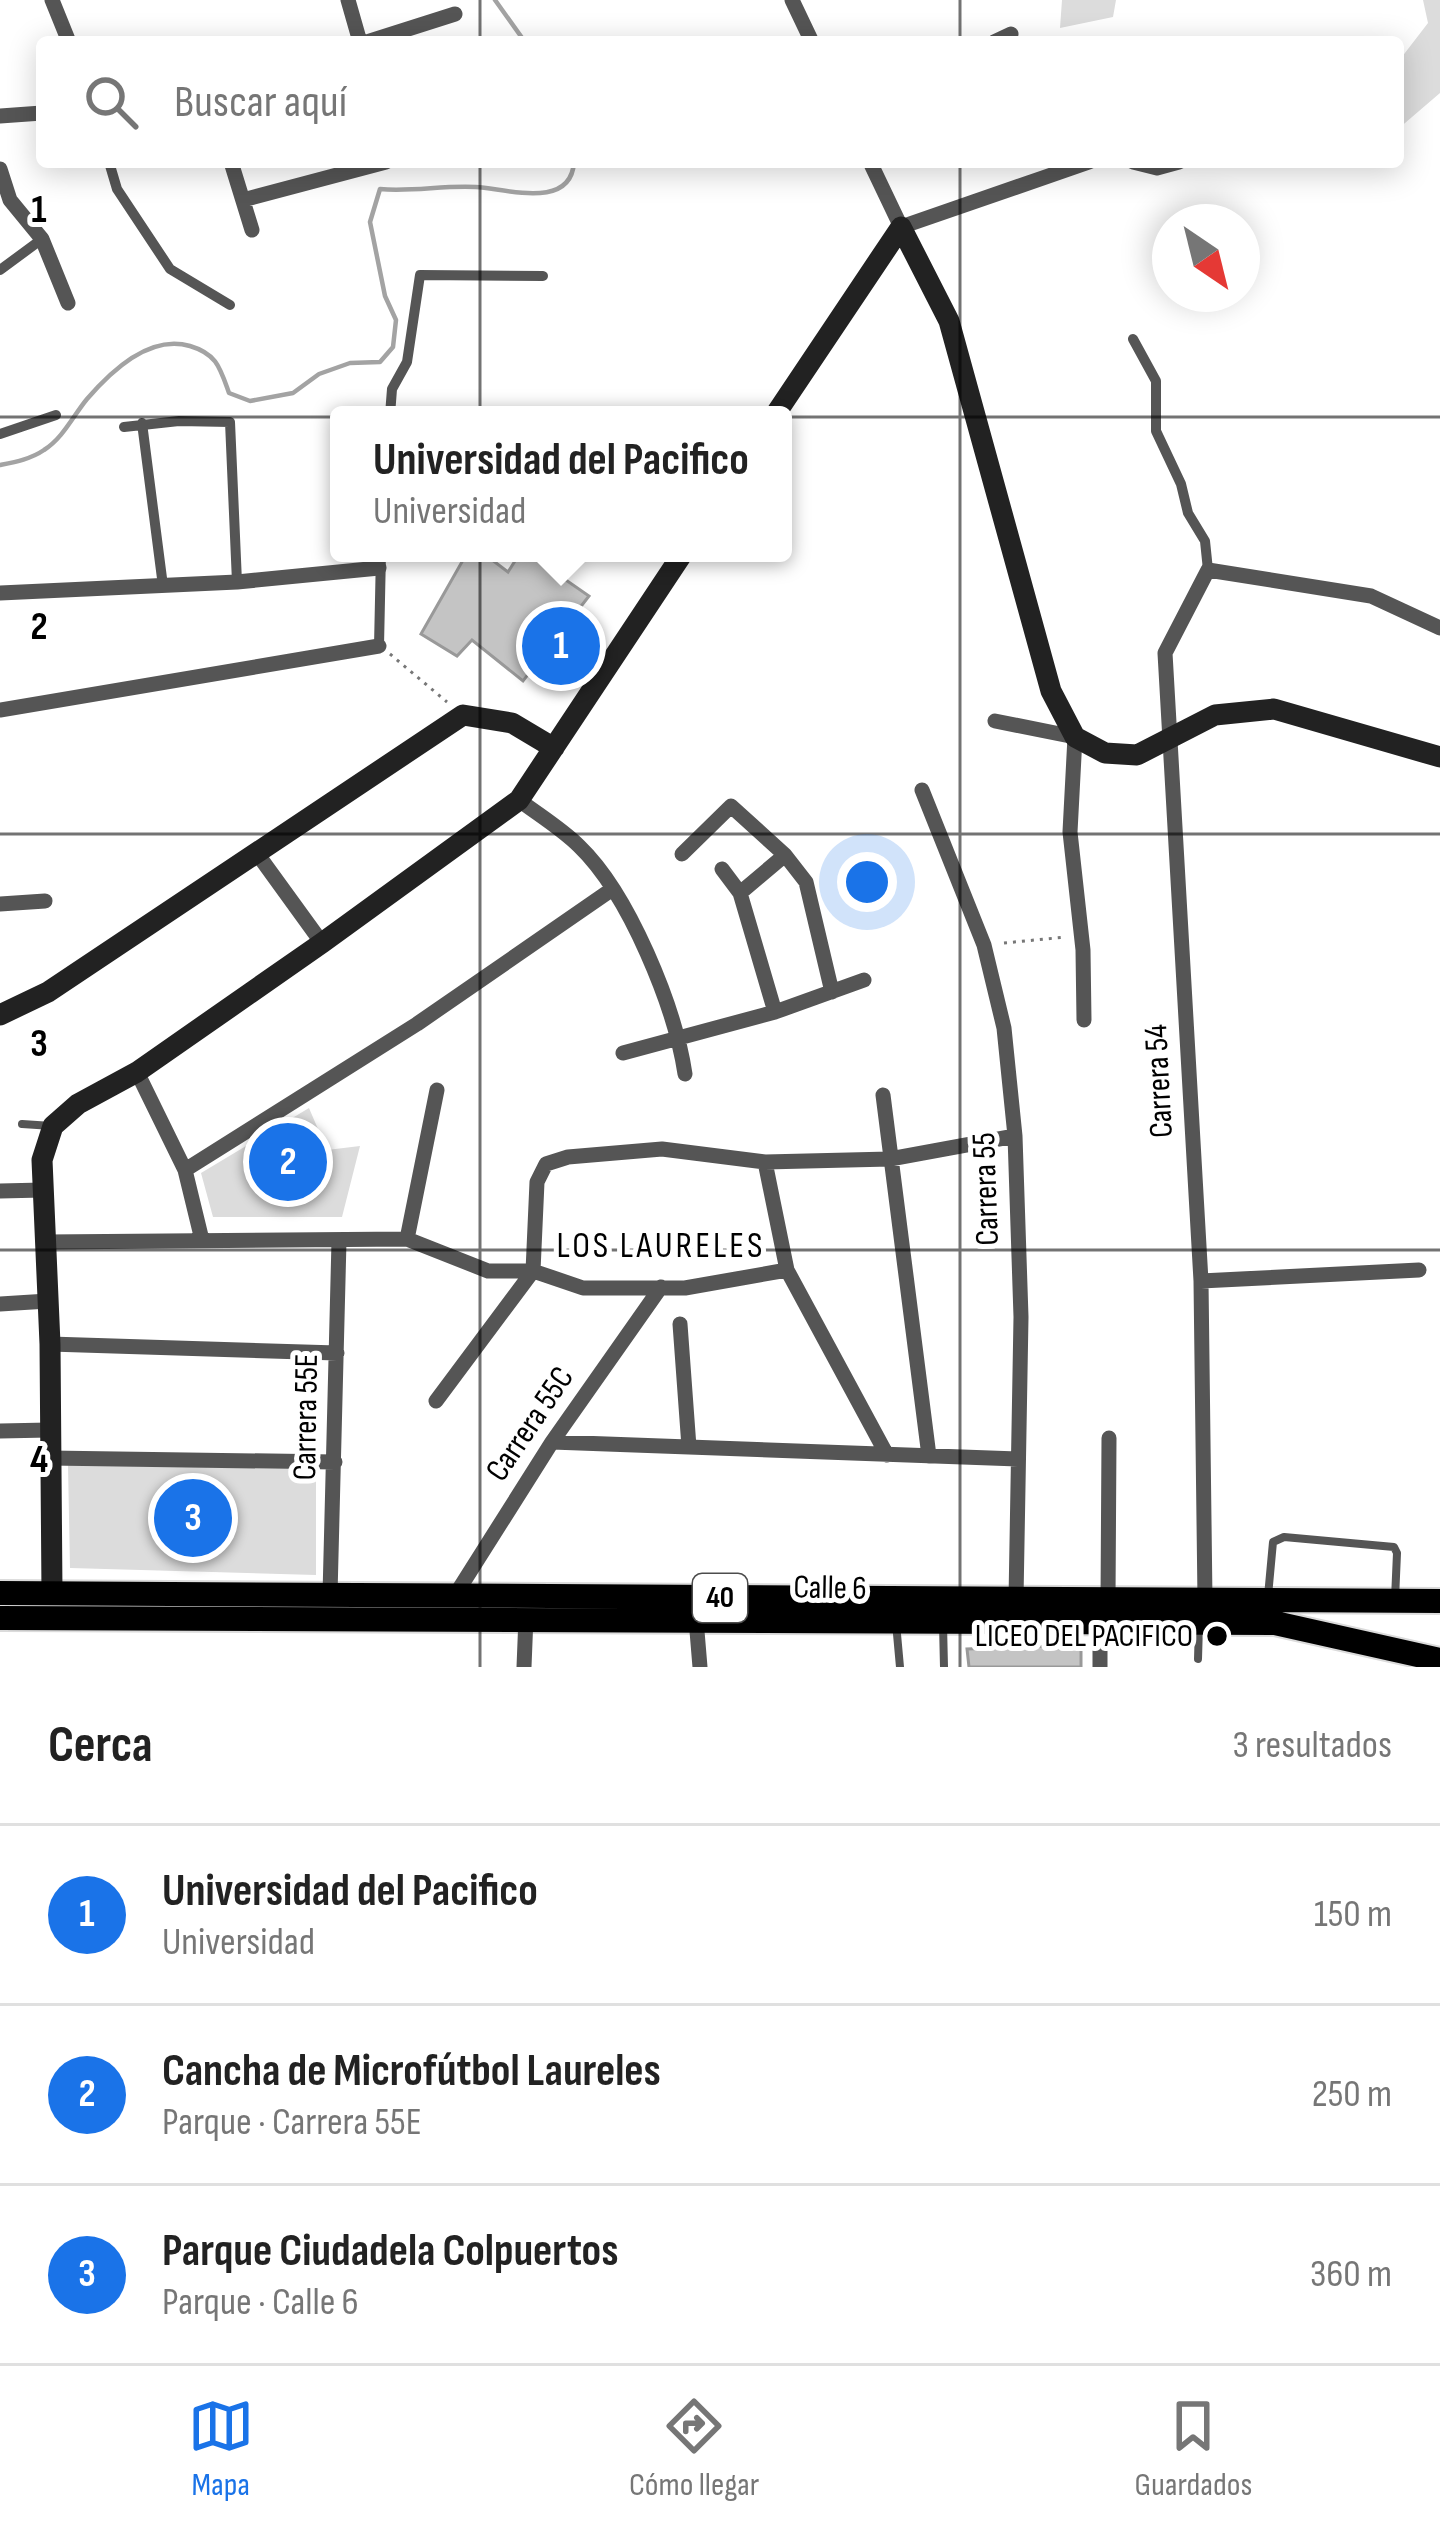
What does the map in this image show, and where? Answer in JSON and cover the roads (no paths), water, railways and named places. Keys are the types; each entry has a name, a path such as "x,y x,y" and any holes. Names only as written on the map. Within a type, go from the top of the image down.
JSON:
{"highway":[{"name":"Calle 6","path":"0,1593 1016,1599 1104,1612"},
{"name":"Calle 6","path":"1202,1612 1268,1600 1440,1601"},
{"name":"Calle 6","path":"0,1618 943,1622 1104,1612 1202,1612 1275,1623 1440,1660"}],"main road":[{"path":"782,406 902,227 949,320 1051,691 1075,737 1105,753 1138,755 1215,715 1274,709 1440,758"},
{"path":"52,1592 50,1344 42,1160 53,1126 78,1104 136,1072 322,943 519,800 677,562"},
{"path":"0,1016 48,992 464,715 512,722 554,748"}],"street":[{"path":"52,0 67,36"},
{"path":"348,0 362,36"},
{"path":"797,2 810,36"},
{"path":"383,36 454,14"},
{"path":"1006,36 1010,34"},
{"path":"0,116 36,113"},
{"path":"111,168 117,189 170,269 230,305"},
{"path":"233,168 252,230"},
{"path":"243,200 363,168"},
{"path":"873,168 902,227 1072,168"},
{"path":"0,169 10,200 42,238 68,303"},
{"path":"0,270 42,238"},
{"path":"391,406 392,389 407,362 420,275 543,276"},
{"path":"1133,339 1156,381 1156,431 1181,484 1187,513 1205,541 1208,570 1371,596 1440,628"},
{"path":"0,434 56,415"},
{"path":"124,427 230,422 237,582"},
{"path":"142,423 163,586"},
{"path":"0,593 237,582 367,562"},
{"path":"0,710 379,646 380,562"},
{"name":"Carrera 54","path":"1202,1612 1201,1281 1165,653 1208,570"},
{"path":"995,721 1075,737 1070,832 1084,1020"},
{"name":"Carrera 55","path":"922,790 984,944 1004,1028 1015,1136 1021,1317 1016,1599"},
{"path":"519,800 581,847 611,890 667,999 686,1074"},
{"path":"682,854 731,806 785,855 806,882 832,992"},
{"path":"256,852 322,943"},
{"path":"740,893 785,855"},
{"path":"722,869 740,893 775,1012"},
{"path":"185,1170 416,1024 611,890"},
{"path":"0,904 45,901"},
{"path":"623,1053 775,1012 864,980"},
{"path":"136,1072 185,1170 202,1240"},
{"path":"407,1239 436,1090"},
{"path":"883,1095 929,1456"},
{"path":"436,1401 533,1271 537,1182 546,1164 568,1157 662,1149 764,1162 890,1159 1015,1136"},
{"path":"764,1162 787,1270 886,1455"},
{"path":"0,1191 43,1190"},
{"path":"46,1242 407,1239 488,1271 533,1271 584,1288 685,1288 787,1270"},
{"name":"Carrera 55E","path":"330,1595 339,1241"},
{"path":"1201,1281 1419,1270"},
{"name":"Carrera 55C","path":"454,1597 552,1442 661,1287"},
{"path":"0,1304 48,1301"},
{"path":"680,1324 689,1447"},
{"path":"50,1344 338,1353"},
{"path":"0,1431 49,1430"},
{"path":"1100,1667 1109,1438"},
{"path":"552,1442 1018,1459"},
{"path":"50,1458 335,1462"},
{"path":"524,1667 526,1617"},
{"path":"696,1619 700,1667"}],"lane":[{"path":"22,1124 53,1126"},
{"path":"1268,1600 1273,1542 1284,1537 1394,1547 1395,1601"},
{"path":"1198,1659 1202,1612"},
{"path":"896,1622 900,1667"},
{"path":"943,1622 944,1667"}],"waterway":[{"path":"495,0 521,36"},
{"path":"0,465 28,458 51,445 108,377 132,358 160,345 190,346 206,353 220,369 229,393 250,401 293,393 319,374 350,363 380,362 393,347 396,320 385,296 370,222 380,189 476,187 550,192 562,186 572,168"}],"place":[{"name":"Universidad del Pacifico","path":"561,646"},
{"name":"Cancha de Microfútbol Laureles","path":"288,1162"},
{"name":"Parque Ciudadela Colpuertos","path":"193,1518"},
{"name":"LICEO DEL PACIFICO","path":"1217,1636"}],"district":[{"name":"LOS LAURELES","path":"661,1246"}]}
